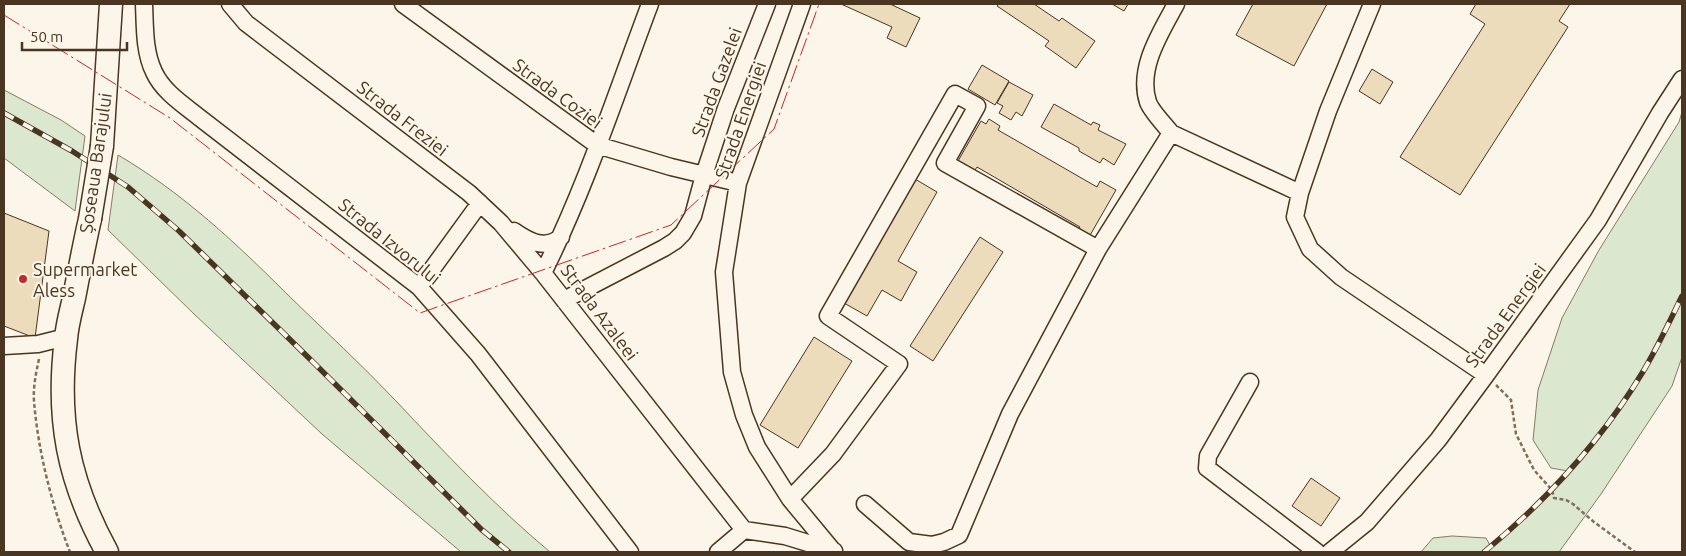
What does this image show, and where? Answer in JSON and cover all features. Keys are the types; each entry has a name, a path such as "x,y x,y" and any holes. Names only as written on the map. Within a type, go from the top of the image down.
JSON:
{"highway":[{"name":"Șoseaua Barajului","path":"107,552 91,523 73,474 64,432 62,380 66,337 90,219 102,146 111,4"}],"street":[{"name":"Strada Izvorului","path":"144,4 147,53 153,72 160,82 173,96 418,287 478,354 630,552"},
{"name":"Strada Freziei","path":"230,4 246,23 480,203 501,223 543,273"},
{"name":"Strada Coziei","path":"403,4 597,145 738,183"},
{"name":"Strada Azaleei","path":"650,4 561,237 543,273 744,530"},
{"name":"Strada Gazelei","path":"564,300 664,248 675,241 686,229 693,216 726,108 767,4"},
{"name":"Strada Energiei","path":"802,4 738,183 724,272 732,372 744,415 757,447 790,499 834,552"},
{"path":"1176,4 1151,53 1145,76 1148,102 1171,133 1300,194"},
{"path":"1372,4 1328,111 1300,194 1295,217 1310,249 1341,277 1486,376"},
{"name":"Strada Energiei","path":"1330,552 1367,522 1438,440 1486,376 1598,220 1682,78"},
{"path":"790,499 833,454 899,364 828,316 956,94 977,106 946,163 1098,249"},
{"path":"865,504 910,542 932,545 959,535 1010,414 1098,249 1171,133"},
{"path":"418,287 480,203"},
{"path":"501,223 524,238 542,244 556,241 561,237"},
{"path":"4,346 38,344 66,337"},
{"path":"1250,382 1208,456 1207,468 1317,552"},
{"path":"718,552 744,530 785,536 834,552"}],"path":[{"path":"38,344 40,354 35,376 34,400 40,451 60,525 70,552"},
{"path":"1486,376 1511,400 1516,434 1534,470 1552,490 1554,498 1566,500 1573,504 1635,552"}],"green space":[{"path":"4,90 61,120 85,136 75,211 4,158"},
{"path":"1682,112 1682,357 1672,386 1601,494 1559,552 1421,552 1433,538 1452,536 1486,538 1491,547 1552,490 1568,471 1551,468 1533,440 1538,390 1562,318 1599,250 1679,122"},
{"path":"118,155 187,203 250,258 370,374 490,498 550,552 461,552 322,434 108,230"}],"building":[{"path":"841,4 890,4 920,18 906,47 887,38 892,27"},
{"path":"999,4 1034,4 1059,21 1062,18 1095,41 1076,68 1045,46 1049,41 997,6"},
{"path":"1112,4 1128,4 1124,11"},
{"path":"1253,4 1327,4 1294,66 1236,35"},
{"path":"1476,4 1570,4 1559,21 1568,27 1460,195 1400,157 1485,24 1470,14"},
{"path":"982,65 1009,81 995,105 968,89"},
{"path":"1372,69 1393,82 1380,104 1359,91"},
{"path":"1009,82 1033,95 1022,116 1016,112 1011,120 999,113 1003,106 997,103"},
{"path":"1054,104 1091,125 1093,122 1100,125 1098,130 1126,144 1114,165 1103,158 1100,163 1079,151 1079,148 1041,127"},
{"path":"989,119 1000,126 998,130 1097,187 1100,181 1116,190 1089,237 1078,230 1080,227 977,167 975,170 958,161 981,121 986,124"},
{"path":"915,179 937,192 898,261 917,272 901,301 882,290 867,316 844,303"},
{"name":"Supermarket Aless","path":"4,213 49,231 35,338 4,326"},
{"path":"980,237 1003,252 933,361 910,346"},
{"path":"814,337 852,361 798,448 760,425"},
{"path":"1311,478 1340,498 1321,526 1292,506"}],"railway":[{"path":"4,113 72,151 128,187 179,231 481,529 509,552"},
{"path":"1484,552 1551,490 1572,468 1610,421 1644,370 1682,296"}],"power":[{"path":"4,15 170,118 420,313 671,225 774,129 819,4"}],"place":[{"name":"Supermarket Aless","path":"23,279"}]}
